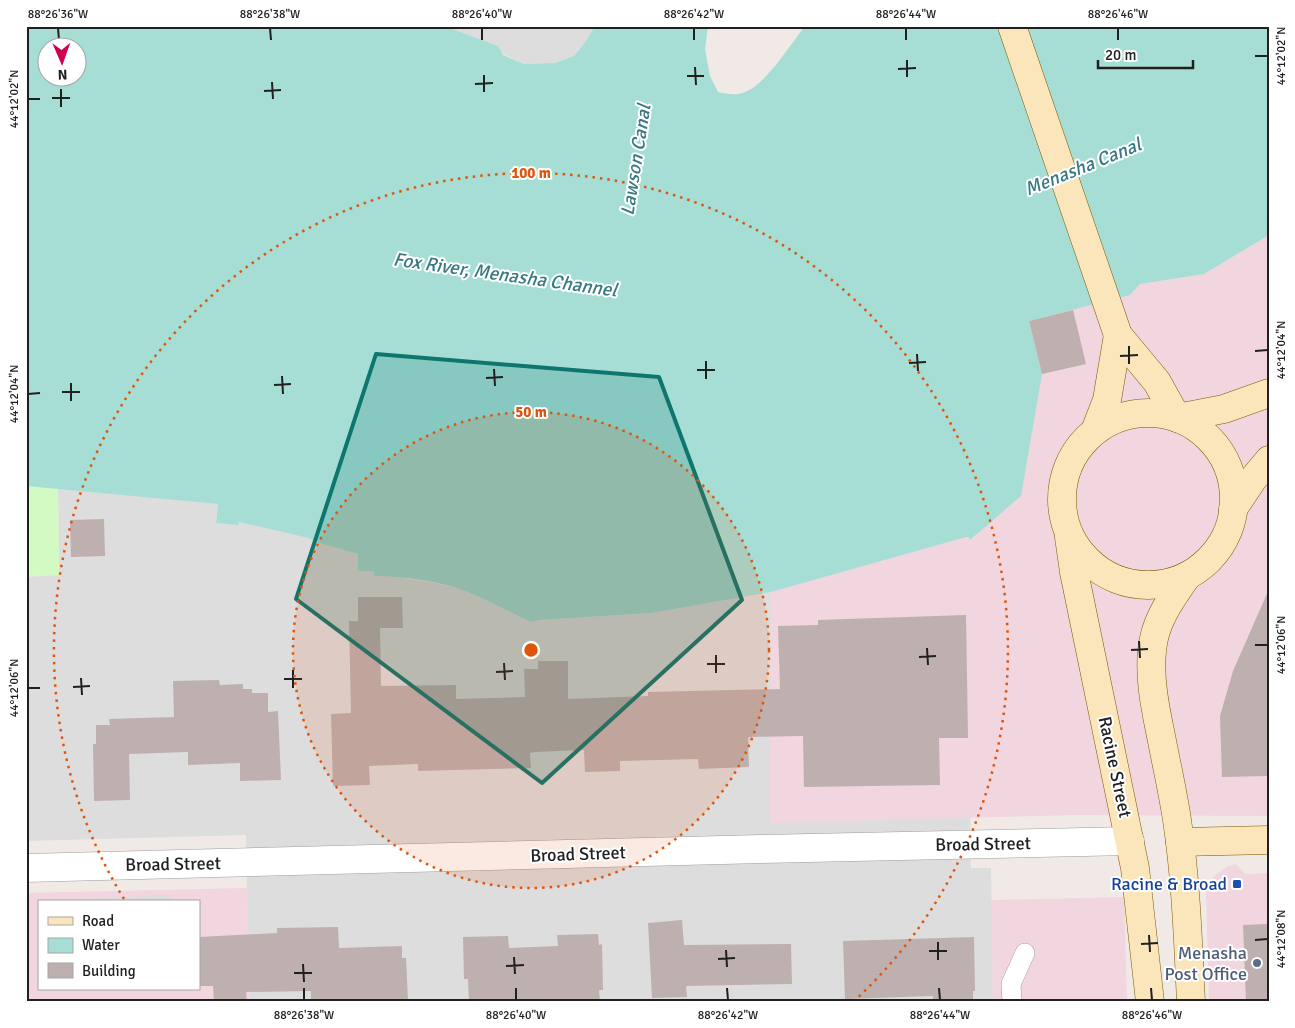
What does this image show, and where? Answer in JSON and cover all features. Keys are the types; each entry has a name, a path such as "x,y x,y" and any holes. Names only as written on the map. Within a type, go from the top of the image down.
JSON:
{"main road":[{"path":"1012,26 1118,335 1157,382 1177,418"},
{"path":"1118,335 1107,400 1095,430 1076,451 1064,477 1061,506 1068,533 1084,557 1106,574 1132,584 1160,584 1187,576"},
{"path":"1177,418 1224,408 1269,393"},
{"path":"1095,430 1125,416 1157,413 1177,418 1203,432 1221,454 1232,480 1234,509"},
{"path":"1191,1002 1184,875 1180,842 1155,706 1151,674 1152,649 1159,621 1170,600 1187,576 1210,559 1226,536 1234,509 1253,479 1269,460"},
{"name":"Racine Street","path":"1068,533 1074,572 1135,868 1150,1002"},
{"path":"1180,842 1269,840"}],"street":[{"name":"Broad Street","path":"26,868 782,848 1130,841"}],"lane":[{"path":"1012,1002 1011,984 1025,953"}],"highlighted area":[{"path":"376,354 659,377 742,600 542,783 296,599"}],"shaded area":[{"path":"444,26 595,26 574,56 555,63 524,64"},
{"path":"1269,235 1269,816 1074,815 770,823 771,592 966,537 969,537 971,540 977,534 1029,321 1129,295 1140,284 1204,274"},
{"path":"58,488 218,504 216,522 238,525 239,522 308,538 358,554 375,571 375,576 436,583 463,590 531,622 651,613 771,592 966,537 971,868 991,868 993,1002 249,1002 246,835 26,841 26,577 59,575"},
{"path":"1236,864 1245,874 1269,873 1269,1002 1209,1002 1206,891 1214,876 1228,866"},
{"path":"247,888 249,1002 26,1002 26,893"},
{"path":"170,895 170,900 84,899"},
{"path":"1124,897 1127,1002 993,1002 991,900"}],"green space":[{"path":"26,486 58,488 59,575 30,576 29,523 26,523"}],"water":[{"path":"26,26 444,26 498,46 503,55 524,64 555,63 574,56 595,26 708,26 705,49 710,76 718,92 735,94 753,88 761,81 805,26 1269,26 1269,235 1204,274 1140,284 1130,295 1029,321 1042,374 1021,496 970,540 969,537 966,537 771,592 651,613 531,622 455,587 420,580 374,576 374,571 358,571 358,554 308,538 239,522 238,525 216,523 218,504 26,486"}],"building":[{"path":"1073,310 1086,364 1042,374 1029,321"},
{"path":"104,519 105,556 71,557 70,520"},
{"path":"1269,589 1269,776 1222,777 1220,716 1233,671"},
{"path":"358,597 402,597 403,628 380,628 381,686 456,685 456,699 525,697 524,669 538,669 538,661 568,661 568,699 648,696 648,692 780,689 778,626 818,625 818,620 966,615 968,738 939,738 940,785 804,787 803,736 748,737 749,767 699,769 698,759 620,761 620,771 585,772 584,750 535,752 530,753 531,768 418,771 418,764 369,766 370,785 333,786 331,714 351,713 349,621 358,621"},
{"path":"219,680 220,685 243,684 243,689 252,689 252,693 268,693 268,712 278,711 281,780 240,781 240,763 188,765 188,752 129,754 130,800 94,801 93,744 96,744 96,725 110,725 109,719 174,717 173,681"},
{"path":"682,920 684,945 791,944 792,984 686,986 687,997 652,998 648,923"},
{"name":"Menasha Post Office","path":"1269,924 1269,1002 1246,1002 1243,925"},
{"path":"338,927 339,948 402,946 402,958 406,958 408,1001 370,1002 370,999 311,1001 311,991 246,992 247,1002 214,1002 213,986 200,986 200,937 277,933 277,928"},
{"path":"598,934 599,945 602,944 603,990 599,990 600,1002 469,1002 468,979 464,979 463,937 508,936 509,948 558,946 557,935"},
{"path":"974,937 975,991 973,991 973,1002 933,1002 933,996 845,999 843,941"}],"place":[{"name":"Racine & Broad","path":"1237,884"},
{"name":"Menasha Post Office","path":"1257,963"}],"water label":[{"name":"Lawson Canal","path":"636,160"},
{"name":"Menasha Canal","path":"1083,167"},
{"name":"Fox River, Menasha Channel","path":"505,275"}]}
